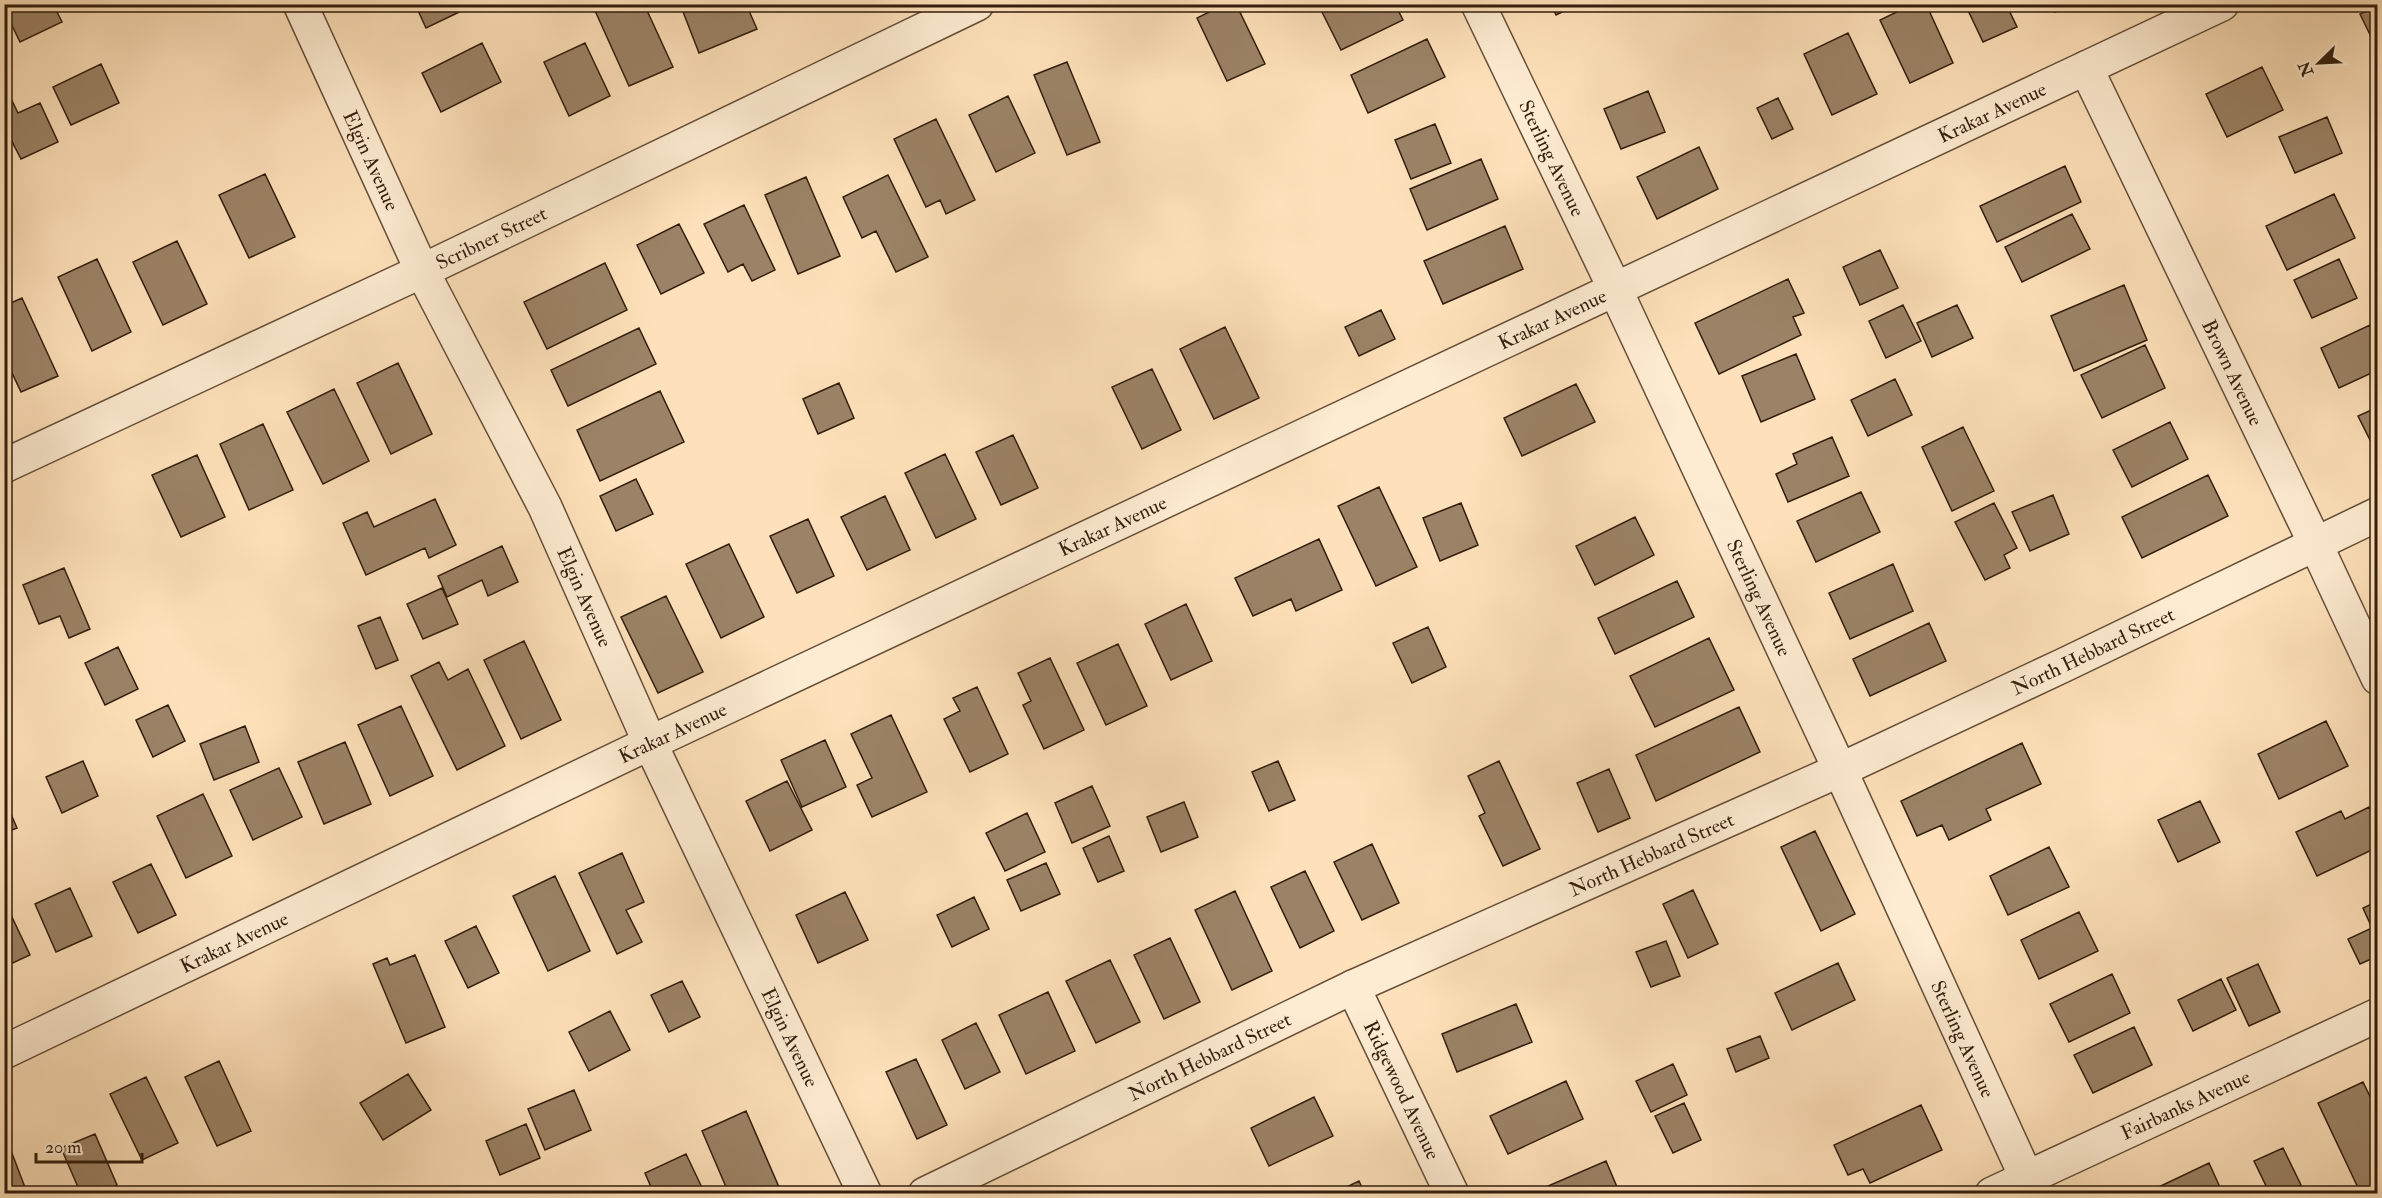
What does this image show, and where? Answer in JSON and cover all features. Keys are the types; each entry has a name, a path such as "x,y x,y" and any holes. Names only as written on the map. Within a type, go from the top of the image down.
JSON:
{"street":[{"name":"Elgin Avenue","path":"300,4 422,271 545,507 650,742 865,1194"},
{"name":"Scribner Street","path":"4,466 422,271 977,4"},
{"name":"Sterling Avenue","path":"1478,4 1615,289 1840,770 2030,1186"},
{"name":"Krakar Avenue","path":"4,1052 650,742 2222,4"},
{"name":"Brown Avenue","path":"2085,68 2378,678"},
{"name":"North Hebbard Street","path":"926,1194 1353,987 1840,770 2378,514"},
{"name":"Ridgewood Avenue","path":"1353,987 1452,1194"},
{"name":"Fairbanks Avenue","path":"1992,1194 2030,1186 2378,1015"}],"building":[{"path":"4,4 53,4 62,22 20,42 4,9"},
{"path":"415,4 476,4 426,28"},
{"path":"592,4 644,4 673,67 629,86"},
{"path":"680,4 746,4 757,29 699,53"},
{"path":"1225,4 1236,4 1265,64 1227,81 1197,18"},
{"path":"1328,4 1395,4 1403,20 1341,50 1320,8"},
{"path":"1551,4 1579,4 1556,15"},
{"path":"1913,4 1926,4 1953,63 1910,83 1880,20"},
{"path":"1965,4 2006,4 2017,27 1983,42"},
{"path":"2051,4 2074,4 2055,12"},
{"path":"2378,6 2378,51 2360,14"},
{"path":"1848,33 1877,94 1832,115 1804,54"},
{"path":"1427,39 1445,77 1368,113 1351,75"},
{"path":"482,43 501,82 441,112 422,73"},
{"path":"585,43 610,96 569,116 544,62"},
{"path":"1067,62 1100,142 1067,155 1034,75"},
{"path":"101,64 119,103 71,125 53,87"},
{"path":"2262,67 2283,110 2227,137 2206,94"},
{"path":"4,84 18,113 40,103 58,142 21,159 4,126"},
{"path":"1648,91 1665,132 1621,149 1604,109"},
{"path":"1008,96 1035,153 996,172 969,115"},
{"path":"1778,98 1793,129 1772,139 1757,108"},
{"path":"2327,117 2342,153 2295,173 2279,137"},
{"path":"936,119 975,200 946,214 940,200 926,207 894,139"},
{"path":"1435,124 1451,163 1411,179 1395,140"},
{"path":"1699,147 1718,189 1657,219 1637,177"},
{"path":"1481,159 1498,199 1427,230 1410,189"},
{"path":"2065,166 2081,202 1997,242 1980,206"},
{"path":"265,174 295,237 249,258 219,195"},
{"path":"888,175 928,257 896,272 876,231 862,238 843,197"},
{"path":"806,177 840,256 798,274 765,195"},
{"path":"2334,194 2355,238 2287,270 2266,226"},
{"path":"744,205 775,270 752,281 743,264 728,272 704,224"},
{"path":"2072,214 2090,249 2022,282 2005,247"},
{"path":"679,224 704,273 661,294 637,245"},
{"path":"1505,226 1523,269 1443,304 1424,261"},
{"path":"177,241 207,304 163,325 133,262"},
{"path":"1880,250 1898,288 1860,305 1843,267"},
{"path":"97,259 131,332 92,351 58,277"},
{"path":"2339,259 2357,298 2312,318 2294,280"},
{"path":"605,263 627,310 547,349 524,302"},
{"path":"1788,279 1804,313 1793,317 1801,335 1719,374 1695,323"},
{"path":"2124,285 2147,340 2074,371 2051,316"},
{"path":"22,298 58,376 21,392 4,356 4,306"},
{"path":"1903,305 1921,341 1886,358 1869,321"},
{"path":"1957,305 1973,338 1932,357 1917,323"},
{"path":"1381,310 1395,339 1359,356 1345,327"},
{"path":"2370,325 2378,341 2378,370 2339,388 2321,348"},
{"path":"1225,327 1259,398 1214,419 1180,349"},
{"path":"639,328 656,364 568,406 551,370"},
{"path":"2145,345 2165,388 2102,418 2081,375"},
{"path":"1796,354 1815,399 1761,422 1742,376"},
{"path":"398,363 432,434 391,454 357,383"},
{"path":"1152,369 1181,430 1142,449 1112,387"},
{"path":"1895,379 1912,415 1868,436 1851,400"},
{"path":"839,383 854,418 818,434 803,399"},
{"path":"1576,384 1595,422 1522,456 1504,418"},
{"path":"334,389 369,461 323,484 287,412"},
{"path":"660,391 684,442 600,481 577,430"},
{"path":"2378,407 2378,456 2358,416"},
{"path":"2170,422 2188,459 2132,487 2113,450"},
{"path":"263,424 293,490 249,510 220,444"},
{"path":"1963,427 1994,491 1952,511 1922,447"},
{"path":"1013,435 1038,488 1001,505 976,452"},
{"path":"1832,437 1849,476 1788,502 1776,474 1797,464 1793,454"},
{"path":"945,454 976,519 936,538 905,473"},
{"path":"197,455 225,517 181,537 152,475"},
{"path":"2208,475 2228,516 2142,558 2122,517"},
{"path":"636,479 653,514 616,531 600,496"},
{"path":"1379,487 1417,567 1376,586 1338,506"},
{"path":"1861,492 1880,532 1816,562 1797,521"},
{"path":"2053,495 2069,534 2030,551 2012,512"},
{"path":"885,496 910,550 867,570 841,517"},
{"path":"435,499 456,545 429,558 425,548 366,575 343,523 367,512 374,527"},
{"path":"1461,503 1478,545 1440,561 1423,518"},
{"path":"1994,503 2017,548 2004,555 2010,568 1985,580 1955,522"},
{"path":"1635,517 1654,555 1595,585 1576,546"},
{"path":"808,519 834,576 797,593 770,536"},
{"path":"1319,539 1342,590 1296,611 1291,599 1253,616 1235,578"},
{"path":"729,544 764,617 721,638 686,564"},
{"path":"502,546 518,582 488,596 482,580 447,597 438,576"},
{"path":"1893,564 1913,611 1850,639 1829,593"},
{"path":"64,568 90,629 69,638 60,616 39,624 23,585"},
{"path":"1677,581 1694,617 1615,654 1598,618"},
{"path":"442,588 458,624 423,639 407,604"},
{"path":"666,596 703,672 658,693 621,617"},
{"path":"1186,604 1212,661 1171,680 1145,624"},
{"path":"380,617 398,660 376,669 358,626"},
{"path":"1929,623 1946,661 1870,696 1853,659"},
{"path":"1428,627 1446,667 1412,683 1393,643"},
{"path":"1709,638 1734,690 1655,727 1630,676"},
{"path":"524,641 561,720 521,739 484,660"},
{"path":"1118,644 1147,706 1106,725 1077,663"},
{"path":"118,647 138,689 105,705 85,663"},
{"path":"1050,658 1084,730 1044,749 1023,705 1031,701 1018,673"},
{"path":"439,662 448,680 468,669 505,746 457,770 411,676"},
{"path":"977,687 1008,754 970,772 944,719 960,711 953,698"},
{"path":"168,705 185,741 153,757 136,720"},
{"path":"401,706 433,776 390,796 358,725"},
{"path":"1739,707 1760,752 1656,801 1636,755"},
{"path":"891,715 927,792 872,817 857,785 872,778 851,734"},
{"path":"2326,721 2348,766 2279,799 2258,754"},
{"path":"245,726 259,762 214,780 200,744"},
{"path":"825,740 846,787 802,807 781,760"},
{"path":"345,742 371,804 324,824 298,762"},
{"path":"2022,743 2041,784 1986,809 1991,820 1949,840 1942,825 1917,836 1901,801"},
{"path":"83,761 98,796 62,813 46,777"},
{"path":"1278,761 1295,800 1269,811 1252,772"},
{"path":"1499,761 1540,849 1503,866 1479,816 1485,813 1468,776"},
{"path":"279,768 302,817 253,840 230,790"},
{"path":"1609,769 1630,818 1598,832 1577,783"},
{"path":"787,781 812,830 770,851 746,801"},
{"path":"1092,786 1110,826 1072,843 1055,803"},
{"path":"203,794 232,856 186,878 157,816"},
{"path":"4,798 17,828 4,833"},
{"path":"2200,801 2220,842 2178,862 2158,820"},
{"path":"1184,802 1198,837 1161,852 1147,817"},
{"path":"2369,807 2378,825 2378,847 2317,876 2296,832 2341,811 2345,819"},
{"path":"1027,813 1045,852 1005,871 986,833"},
{"path":"1815,831 1855,914 1821,931 1781,847"},
{"path":"1109,836 1124,871 1098,882 1083,848"},
{"path":"1372,844 1399,903 1362,920 1334,862"},
{"path":"2049,847 2069,887 2008,915 1990,876"},
{"path":"622,853 644,902 626,910 642,942 617,954 579,873"},
{"path":"1046,863 1060,894 1021,911 1007,880"},
{"path":"151,864 176,915 138,933 113,882"},
{"path":"1305,871 1334,931 1300,948 1271,887"},
{"path":"555,876 590,951 548,971 513,896"},
{"path":"70,888 92,936 56,952 35,904"},
{"path":"1693,890 1718,944 1688,958 1663,904"},
{"path":"1235,891 1272,971 1232,990 1195,910"},
{"path":"845,892 868,940 818,963 796,915"},
{"path":"974,897 989,929 952,947 937,915"},
{"path":"2378,901 2378,956 2360,964 2348,939 2372,928 2363,908"},
{"path":"2079,912 2098,951 2039,979 2021,940"},
{"path":"11,915 30,955 4,967 4,918"},
{"path":"476,926 499,973 468,988 445,941"},
{"path":"1170,938 1200,1002 1164,1019 1134,955"},
{"path":"1666,941 1680,976 1651,987 1636,952"},
{"path":"415,955 445,1027 406,1043 373,964 387,958 390,965"},
{"path":"1110,960 1140,1022 1096,1043 1066,981"},
{"path":"1838,963 1855,1000 1792,1030 1775,993"},
{"path":"2258,964 2280,1012 2249,1026 2227,978"},
{"path":"2112,974 2130,1013 2069,1042 2050,1004"},
{"path":"2221,979 2236,1010 2193,1031 2178,1000"},
{"path":"682,981 700,1017 669,1032 651,995"},
{"path":"1048,992 1075,1051 1026,1074 999,1015"},
{"path":"1516,1004 1532,1042 1457,1072 1442,1034"},
{"path":"610,1011 630,1050 589,1071 569,1032"},
{"path":"976,1023 1000,1072 965,1089 942,1040"},
{"path":"2134,1027 2152,1065 2093,1093 2074,1055"},
{"path":"1760,1036 1769,1058 1736,1072 1727,1049"},
{"path":"916,1059 947,1125 917,1139 886,1072"},
{"path":"219,1061 251,1131 217,1146 185,1077"},
{"path":"1673,1064 1687,1095 1651,1112 1636,1081"},
{"path":"408,1074 431,1110 383,1140 360,1103"},
{"path":"146,1077 178,1143 142,1160 110,1094"},
{"path":"1566,1081 1583,1119 1508,1154 1490,1116"},
{"path":"2363,1082 2378,1113 2378,1194 2361,1194 2318,1103"},
{"path":"574,1090 591,1130 545,1150 528,1109"},
{"path":"1314,1097 1333,1136 1269,1166 1251,1128"},
{"path":"1684,1103 1701,1140 1673,1153 1655,1116"},
{"path":"1921,1105 1942,1150 1870,1183 1863,1169 1848,1175 1834,1145"},
{"path":"746,1111 782,1194 729,1194 702,1131"},
{"path":"526,1124 540,1158 500,1175 486,1141"},
{"path":"95,1134 117,1185 99,1194 81,1194 61,1148"},
{"path":"10,1148 26,1190 16,1194 4,1194 4,1150"},
{"path":"2283,1148 2301,1185 2284,1194 2270,1194 2254,1161"},
{"path":"686,1154 705,1194 654,1194 645,1173"},
{"path":"1606,1161 1620,1194 1532,1193"},
{"path":"2209,1163 2223,1194 2144,1194"},
{"path":"1359,1181 1365,1194 1332,1194"}]}
